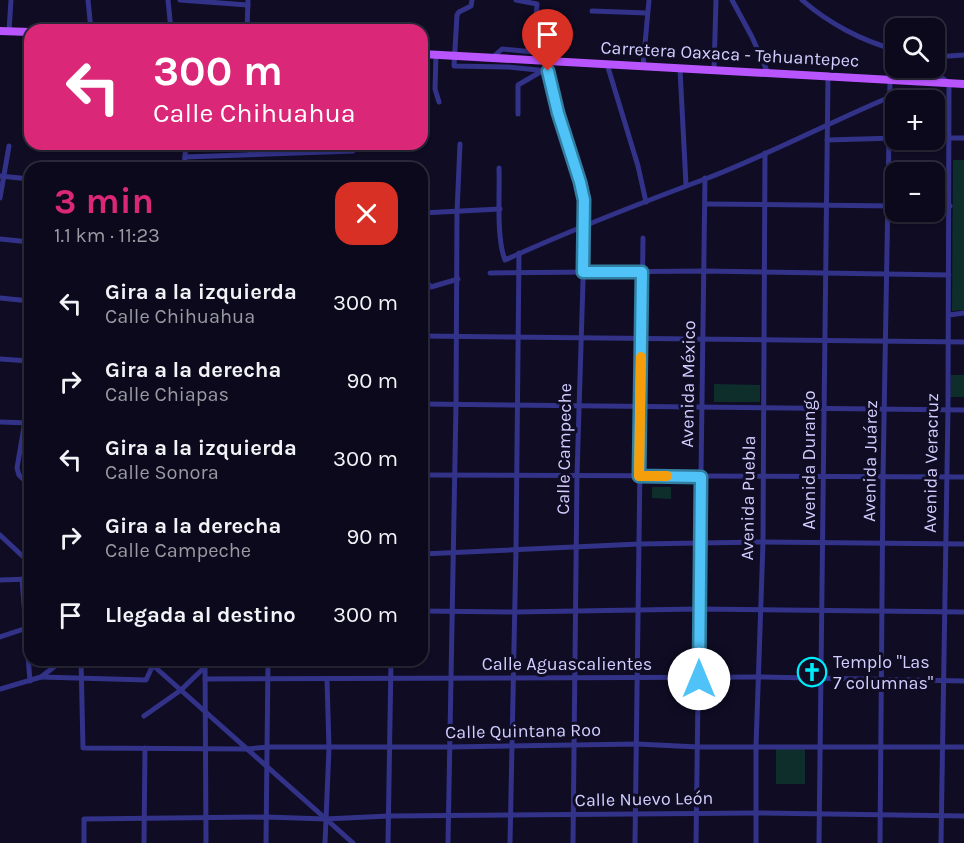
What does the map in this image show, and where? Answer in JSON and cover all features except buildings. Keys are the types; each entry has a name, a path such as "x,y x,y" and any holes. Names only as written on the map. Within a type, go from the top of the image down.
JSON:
{"main road":[{"path":"5,31 24,32"},
{"name":"Carretera Oaxaca - Tehuantepec","path":"428,54 492,58 533,55 548,61 964,84"}],"street":[{"path":"5,31 11,0"},
{"path":"88,0 90,24"},
{"path":"168,0 170,24"},
{"path":"180,0 248,3 247,24"},
{"path":"472,0 471,6 457,15 454,66 507,67 545,71"},
{"path":"516,0 537,4 533,55"},
{"path":"643,66 649,0"},
{"path":"714,70 716,0"},
{"path":"732,0 768,73"},
{"path":"802,0 821,16 851,32 885,46"},
{"path":"592,11 647,14"},
{"path":"436,55 435,89 439,102"},
{"path":"945,56 964,55"},
{"name":"Calle Campeche","path":"548,61 545,71 584,200 577,475 573,843"},
{"path":"607,64 638,166 646,202"},
{"path":"680,69 686,185"},
{"path":"518,114 518,85 545,71"},
{"name":"Avenida Durango","path":"819,843 822,746 828,76"},
{"path":"890,80 895,78"},
{"path":"941,78 949,83"},
{"name":"Avenida Juárez","path":"890,80 890,90"},
{"name":"Avenida Veracruz","path":"941,843 945,477 948,409 949,83"},
{"path":"499,168 500,230 505,260 584,225 765,153 885,100"},
{"path":"945,138 964,138"},
{"path":"827,140 885,139"},
{"path":"448,843 452,747 457,212 460,144"},
{"path":"0,198 9,146"},
{"path":"185,162 186,150"},
{"path":"250,150 250,154"},
{"path":"185,157 352,151"},
{"name":"Avenida Puebla","path":"756,843 756,746 763,542 765,153"},
{"path":"2,177 24,179"},
{"name":"Avenida México","path":"696,843 705,178"},
{"path":"706,204 885,206"},
{"path":"945,206 950,206"},
{"path":"428,213 500,209"},
{"name":"Avenida Juárez","path":"880,843 884,477 891,222"},
{"path":"635,843 643,238"},
{"path":"0,239 24,241"},
{"path":"510,843 516,612 519,253"},
{"path":"490,273 705,271 949,275"},
{"path":"428,283 431,287 458,279"},
{"path":"0,298 24,300"},
{"path":"948,315 964,313"},
{"path":"428,336 964,342"},
{"path":"0,358 24,361"},
{"path":"428,404 964,410"},
{"path":"0,422 24,423"},
{"path":"24,436 17,468 19,475 24,478"},
{"path":"428,475 964,477"},
{"path":"0,535 24,557"},
{"path":"428,554 639,544 763,542 964,544"},
{"path":"0,580 22,579 24,595"},
{"path":"428,610 516,612 699,609 964,612"},
{"path":"0,637 24,628"},
{"path":"29,666 30,681"},
{"path":"0,689 41,677 55,666"},
{"path":"81,666 81,679"},
{"path":"41,677 146,680 152,666"},
{"path":"155,666 353,843"},
{"path":"266,843 268,666"},
{"path":"388,843 391,666"},
{"path":"205,668 206,843"},
{"path":"144,716 181,690 205,668"},
{"name":"Calle Aguascalientes","path":"205,679 451,680 760,677 964,681"},
{"name":"Calle Quintana Roo","path":"81,679 83,748 247,749 637,744 698,747 964,747"},
{"path":"325,843 329,748 327,680"},
{"path":"144,843 145,748"},
{"name":"Calle Nuevo León","path":"84,843 84,819 267,817 325,819 389,816 696,813 964,816"}],"green space":[{"path":"953,160 964,160 964,310 952,311"},
{"path":"951,375 964,375 964,397 950,397"},
{"path":"714,384 760,385 760,402 714,402"},
{"path":"652,487 671,487 671,499 652,498"},
{"path":"805,747 805,784 776,784 776,748"}],"slow traffic":[{"path":"641,357 639,476 667,476"}],"place":[{"name":"Templo \"Las 7 columnas\"","path":"812,672"}],"route":[{"path":"548,71 584,200 583,272 642,272 639,476 701,477 699,679"}]}
